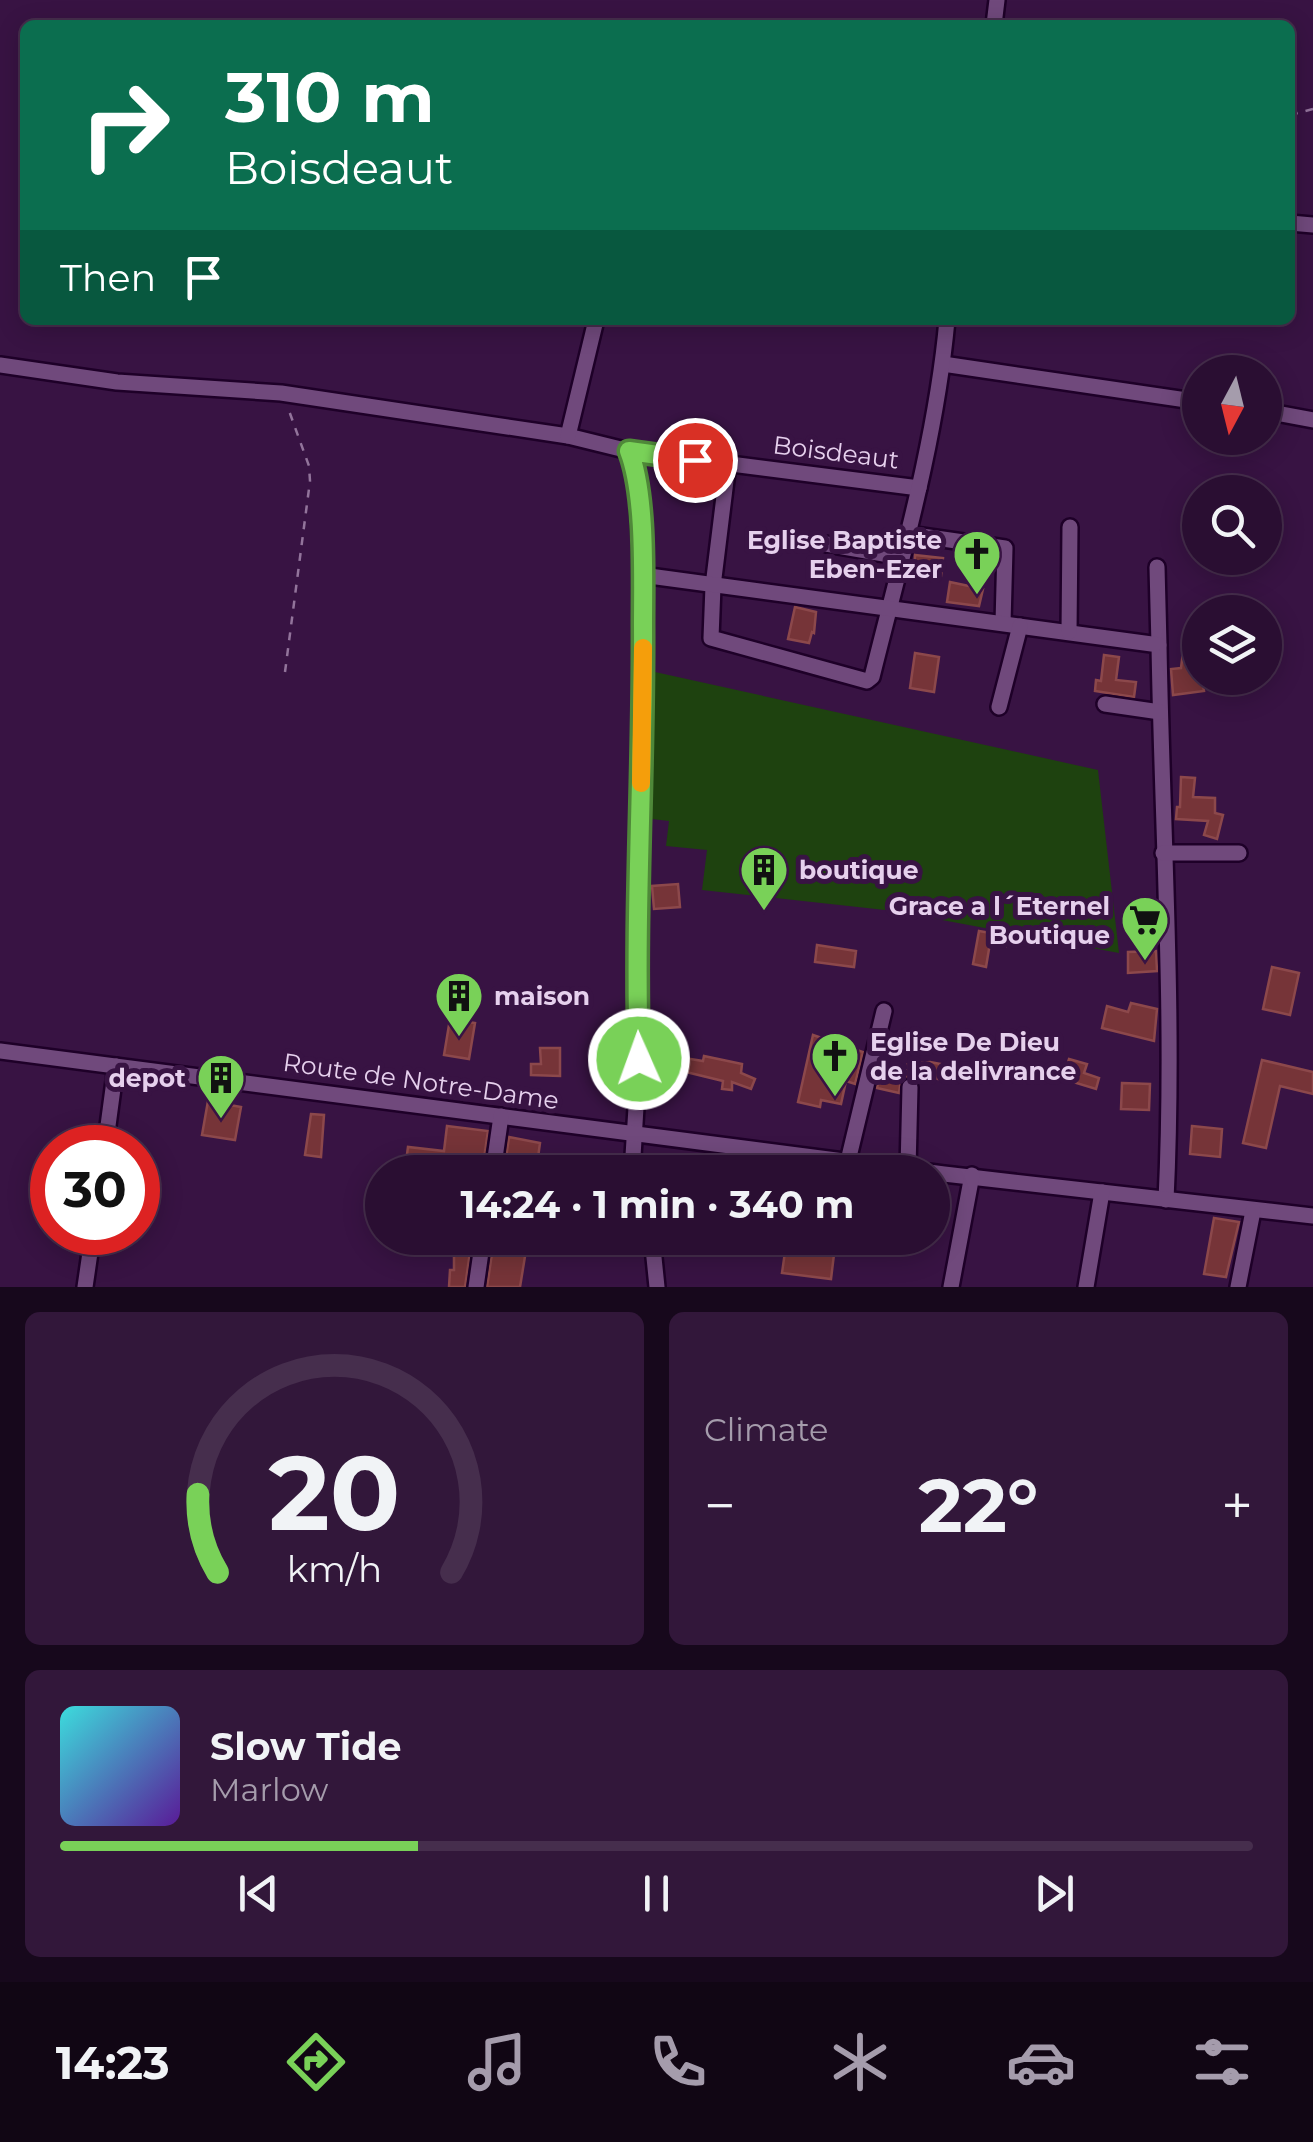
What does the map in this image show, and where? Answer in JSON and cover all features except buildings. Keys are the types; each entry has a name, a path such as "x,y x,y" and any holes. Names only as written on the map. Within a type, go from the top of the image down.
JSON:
{"street":[{"path":"568,436 595,325"},
{"path":"728,464 712,586 711,638 868,681 872,678 908,534 943,364 947,325"},
{"name":"Boisdeaut","path":"0,364 118,382 281,393 568,436 629,451 918,488"},
{"path":"943,364 1182,399"},
{"path":"1282,414 1313,420"},
{"path":"629,451 636,469 642,576 644,724 636,963 639,1059 633,1155"},
{"path":"1069,632 1070,528"},
{"path":"908,534 1005,548 1011,625 999,708"},
{"path":"826,544 901,558"},
{"path":"1157,567 1163,854 1170,974 1166,1200"},
{"path":"642,576 1159,645"},
{"path":"1104,704 1160,712"},
{"path":"1163,854 1238,852"},
{"path":"849,1155 884,1010"},
{"name":"Route de Notre-Dame","path":"0,1051 501,1116 636,1125 813,1155"},
{"path":"107,1125 116,1066"},
{"path":"908,1155 910,1087"},
{"path":"495,1155 501,1116"},
{"name":"Route de Notre-Dame","path":"950,1173 1313,1216"},
{"path":"951,1287 972,1175"},
{"path":"1086,1287 1102,1192"},
{"path":"1238,1287 1253,1211"},
{"path":"90,1286 92,1255"},
{"path":"476,1287 481,1255"},
{"path":"654,1255 658,1287"}],"path":[{"path":"281,393 309,466 310,481 285,672"}],"green space":[{"path":"655,672 1098,770 1119,953 894,911 702,890 707,850 666,846 669,821 643,818"}],"slow traffic":[{"path":"641,783 643,648"}],"place":[{"name":"Eglise Baptiste Eben-Ezer","path":"977,596"},
{"name":"boutique","path":"764,912"},
{"name":"Grace a l´Eternel Boutique","path":"1145,962"},
{"name":"maison","path":"459,1038"},
{"name":"Eglise De Dieu de la delivrance","path":"835,1098"},
{"name":"depot","path":"221,1120"}],"route":[{"path":"639,1059 636,963 644,724 642,576 636,469 629,451 695,460"}]}
